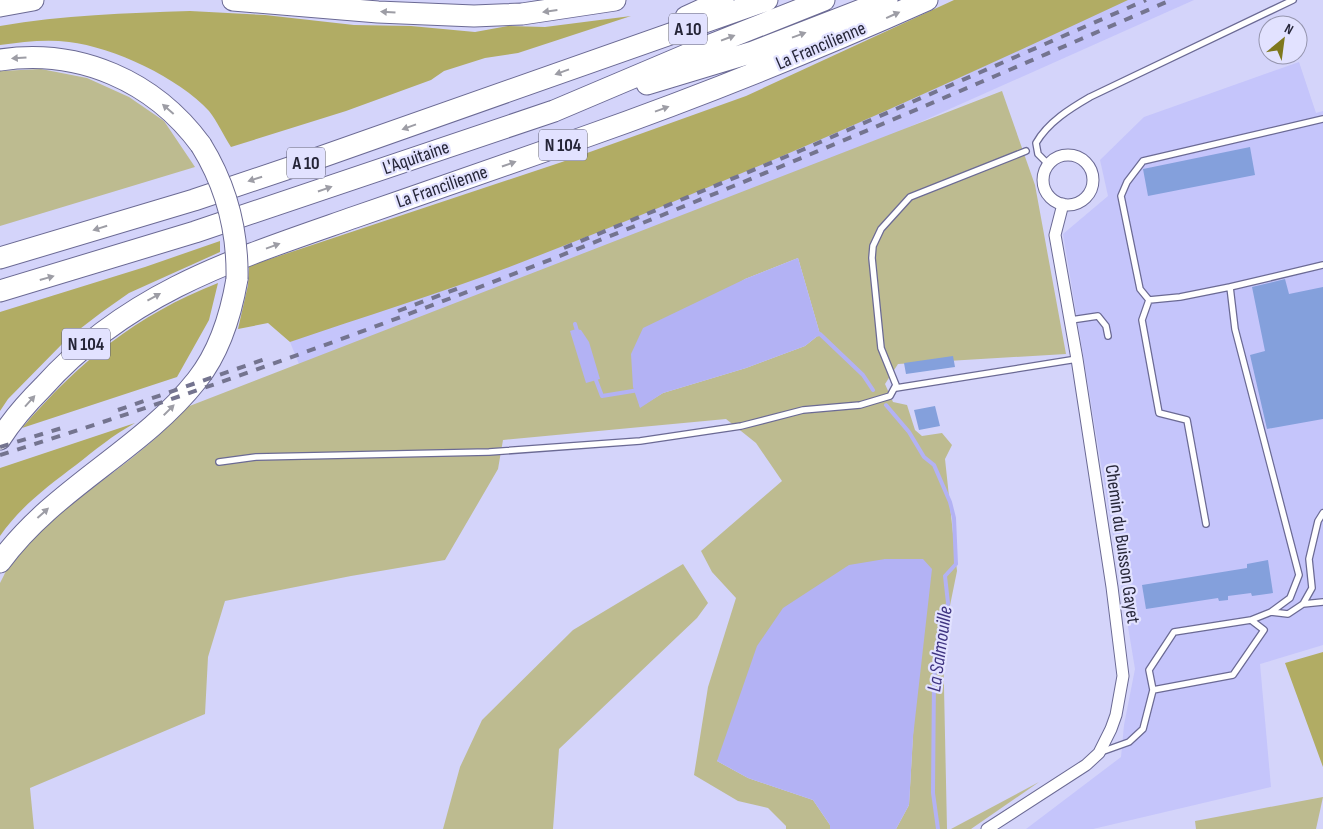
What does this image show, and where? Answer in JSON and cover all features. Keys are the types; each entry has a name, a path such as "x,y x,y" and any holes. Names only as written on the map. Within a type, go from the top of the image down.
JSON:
{"highway":[{"path":"0,6 33,0"},
{"path":"233,0 378,12 474,16 522,14 615,0"},
{"path":"607,55 723,0"},
{"name":"L'Aquitaine","path":"0,258 185,202 295,166 607,55 736,13 767,0"},
{"name":"L'Aquitaine","path":"0,291 205,229 554,111 698,50 824,0"},
{"path":"554,111 735,57 887,0"},
{"name":"La Francilienne","path":"0,439 34,395 85,344 124,315 172,288 274,246 722,87 834,42 926,0"},
{"path":"0,60 52,58 102,69 142,88 165,105 201,145 214,168 230,208 237,255 237,279 225,327 213,354 198,379 155,424 63,495 36,519 0,562"}],"street":[{"path":"1061,156 1077,157 1084,161 1093,175 1093,183 1086,198 1079,203 1062,204 1055,201 1045,188 1044,180 1049,165 1061,156"},
{"name":"Chemin du Buisson Gayet","path":"987,829 1086,765 1099,752 1116,715 1123,676 1112,587 1071,320 1055,234 1062,204"}],"lane":[{"path":"1049,165 1038,154 1036,143 1047,128 1071,108 1090,96 1293,0"},
{"path":"1149,300 1140,289 1121,196 1127,182 1143,162 1323,119"},
{"path":"219,462 256,457 489,452 640,441 741,426 803,410 860,405 890,396 896,388 896,381 881,348 872,258 873,246 880,228 910,197 1026,151"},
{"path":"1149,300 1180,297 1230,287 1323,265"},
{"path":"1099,752 1128,742 1144,729 1153,690 1148,670 1174,632 1251,620 1271,612 1290,598 1299,575 1235,329 1230,287"},
{"path":"1149,300 1142,320 1159,413 1187,420 1206,524"},
{"path":"1071,320 1098,316 1104,322 1108,336"},
{"path":"896,388 1077,359"},
{"path":"1271,612 1288,614 1303,604 1312,588 1309,559 1318,521 1323,512"},
{"path":"1303,604 1323,602"},
{"path":"1153,690 1233,675 1264,630 1251,620"}],"shaded area":[{"path":"954,0 1128,0 982,68 759,166 505,269 290,342 268,323 238,329 248,285 249,266 562,162 746,96"},
{"path":"1122,0 1194,0 730,207 299,364 290,342 562,238"},
{"path":"190,11 265,15 354,25 411,26 475,32 508,26 545,27 631,16 518,53 485,58 444,71 431,80 346,111 231,147 212,115 196,99 163,76 125,57 86,45 60,41 34,41 0,45 0,26 71,17"},
{"path":"1291,65 1300,65 1316,113 1323,111 1323,645 1260,664 1271,787 1093,829 1026,829 1121,757 1124,725 1135,669 1063,234 1108,196 1100,160 1144,117"},
{"path":"41,69 87,78 129,97 164,121 195,167 0,226 0,71"},
{"path":"1002,91 1035,185 1066,354 898,364 885,384 893,402 907,405 915,430 922,436 942,433 952,445 945,459 957,571 943,640 947,829 896,829 909,805 923,559 885,559 717,761 748,778 813,800 830,825 830,829 786,829 786,826 768,808 738,801 694,775 708,687 736,598 712,572 701,551 782,481 756,443 726,419 503,440 498,469 445,560 225,601 208,657 205,714 30,788 34,829 0,829 0,583 13,559 35,536 56,517 146,446 187,407","holes":["798,258 820,334 805,346 746,368 663,393 640,407 638,397 731,288 745,279"]},
{"path":"220,241 220,252 129,293 68,338 8,399 0,411 0,312 145,267"},
{"path":"798,258 820,334 805,346 746,368 663,393 640,408 633,387 631,354 643,328 745,279"},
{"path":"218,283 209,320 177,377 22,428 65,382 111,343 161,310"},
{"path":"581,330 589,342 600,379 586,383 570,331"},
{"path":"135,423 104,443 45,489 25,506 0,536 0,468"},
{"path":"885,559 923,559 932,569 913,737 909,805 896,829 830,829 830,825 813,800 748,778 717,761 757,646 783,608 849,565"},
{"path":"683,564 708,603 697,618 559,749 553,829 443,829 460,767 482,720 573,630"},
{"path":"1323,652 1323,767 1285,663"},
{"path":"1039,782 971,829 951,829"},
{"path":"1323,797 1316,829 1196,829 1195,821"}],"building":[{"path":"1250,147 1255,175 1148,196 1143,169"},
{"path":"1285,279 1289,294 1323,287 1323,419 1267,429 1250,355 1265,351 1252,287"},
{"path":"953,356 955,367 906,374 904,363"},
{"path":"935,406 940,426 919,430 914,410"},
{"path":"1268,560 1273,593 1252,596 1251,593 1228,596 1228,600 1219,601 1218,598 1146,609 1142,585 1247,568 1247,564"}],"waterway":[{"name":"La Salmouille","path":"575,324 578,334"},
{"name":"La Salmouille","path":"815,335 820,334 863,375 873,390"},
{"name":"La Salmouille","path":"594,375 602,396 639,390"},
{"name":"La Salmouille","path":"886,405 909,432 924,457 934,465 950,502 954,518 956,564 945,576 948,603 938,640 934,680 933,793 938,829"}],"railway":[{"path":"564,248 802,150 1146,0"},
{"path":"0,455 298,355 592,243 882,124 1171,0"},
{"path":"398,311 459,288"},
{"path":"118,410 271,357"},
{"path":"0,447 65,427"}]}
